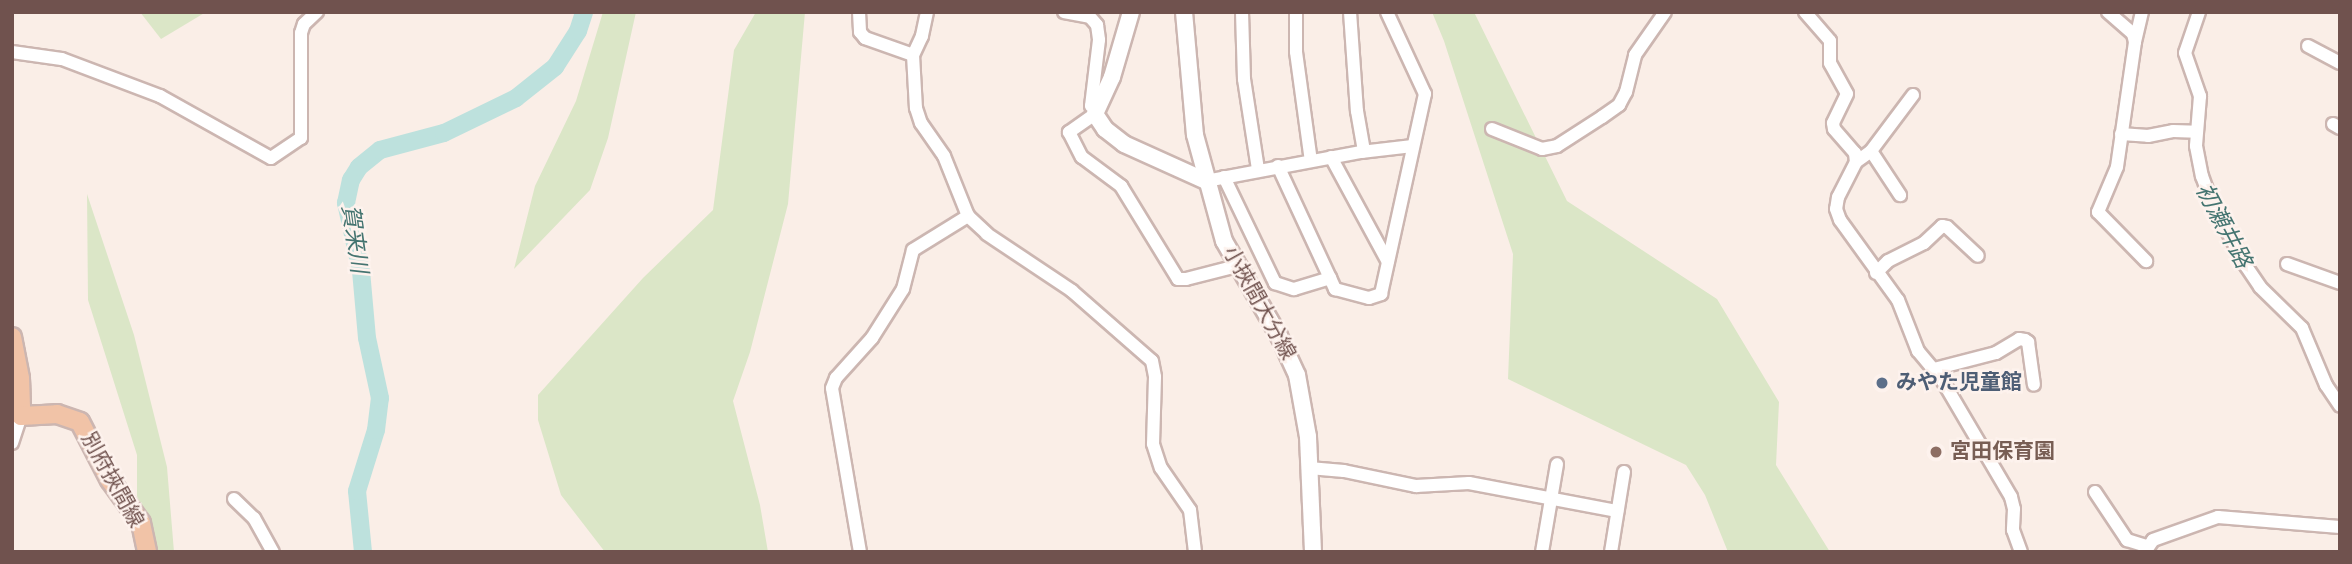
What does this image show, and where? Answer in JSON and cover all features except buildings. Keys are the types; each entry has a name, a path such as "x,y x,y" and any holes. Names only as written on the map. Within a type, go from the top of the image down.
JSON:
{"main road":[{"path":"1131,12 1112,77 1095,111 1105,129 1124,144 1206,181"},
{"name":"小挾間大分線","path":"1184,12 1195,135 1224,241 1279,336 1297,375 1305,414 1313,552"},
{"path":"12,337 20,378 21,416"},
{"name":"別府挾間線","path":"21,416 57,414 80,422 110,480 141,523 147,552"}],"street":[{"path":"12,52 62,59 160,96 271,158 302,138 301,33 304,24 317,12"},
{"path":"859,12 860,32 865,38 913,55"},
{"path":"927,12 922,36 913,55 916,108 921,123 944,156 968,216 987,234 1072,291 1152,361 1155,386 1153,443 1161,468 1190,510 1195,552"},
{"path":"1064,12 1090,17 1097,25 1099,40 1091,106 1095,111 1069,132 1082,157 1121,186 1178,279 1237,266"},
{"path":"1242,12 1244,79 1258,169"},
{"path":"1296,12 1296,52 1311,161"},
{"path":"1350,12 1357,111 1364,151"},
{"path":"1278,166 1335,289 1369,298 1381,294 1425,94 1387,12"},
{"path":"1805,12 1830,40 1830,63 1847,93 1833,123 1833,129 1855,153 1856,162"},
{"path":"2108,12 2133,34 2135,42"},
{"path":"2142,12 2114,174 2098,212 2147,261"},
{"path":"2199,12 2185,53 2200,96 2196,132 2202,176 2212,203 2260,286 2302,328 2326,384 2340,406"},
{"path":"1492,129 1542,149 1557,146 1602,117 1619,105 1626,92 1635,55 1659,14"},
{"path":"2308,46 2340,63"},
{"path":"1913,95 1871,151 1856,162 1838,197 1836,209 1840,220 1898,300 1918,351 1934,369 2011,497 2013,530 2021,552"},
{"path":"2121,134 2148,136 2173,131 2196,132"},
{"path":"1206,181 1364,151 1413,146"},
{"path":"1871,151 1900,195"},
{"path":"1331,157 1388,262"},
{"path":"1224,177 1275,283 1294,289 1330,278"},
{"path":"860,552 832,388 836,378 872,338 903,289 913,250 968,216"},
{"path":"1876,272 1888,261 1924,243 1942,226 1947,226 1978,256"},
{"path":"2287,264 2340,283"},
{"path":"1934,369 1996,353 2019,339 2028,342 2034,385"},
{"path":"12,443 21,416"},
{"path":"1542,552 1557,464"},
{"path":"1309,468 1344,471 1416,486 1456,481 1617,511"},
{"path":"1611,552 1624,472"},
{"path":"2095,492 2127,540 2146,549 2157,538 2218,517 2340,527"},
{"path":"234,499 254,518 273,552"}],"green space":[{"path":"140,12 206,12 161,39"},
{"path":"603,12 636,12 608,138 590,190 514,269 535,186 576,101"},
{"path":"756,12 805,12 788,204 750,352 733,401 760,505 768,552 605,552 561,495 538,420 538,395 643,278 713,210 734,50"},
{"path":"1432,12 1474,12 1567,201 1717,299 1779,402 1776,465 1830,552 1728,552 1705,495 1686,465 1508,379 1513,254 1444,41"},
{"path":"87,194 134,335 167,467 174,552 137,552 137,455 88,300"}],"waterway":[{"name":"賀来川","path":"363,552 357,491 376,430 380,398 367,338 361,271 346,203 351,180 359,167 380,150 444,133 516,98 555,67 578,31 584,12"},
{"name":"初瀬井路","path":"2181,49 2192,15"},
{"name":"初瀬井路","path":"2317,380 2328,398"}],"place":[{"name":"みやた児童館","path":"1882,383"},
{"name":"宮田保育園","path":"1936,452"}]}
